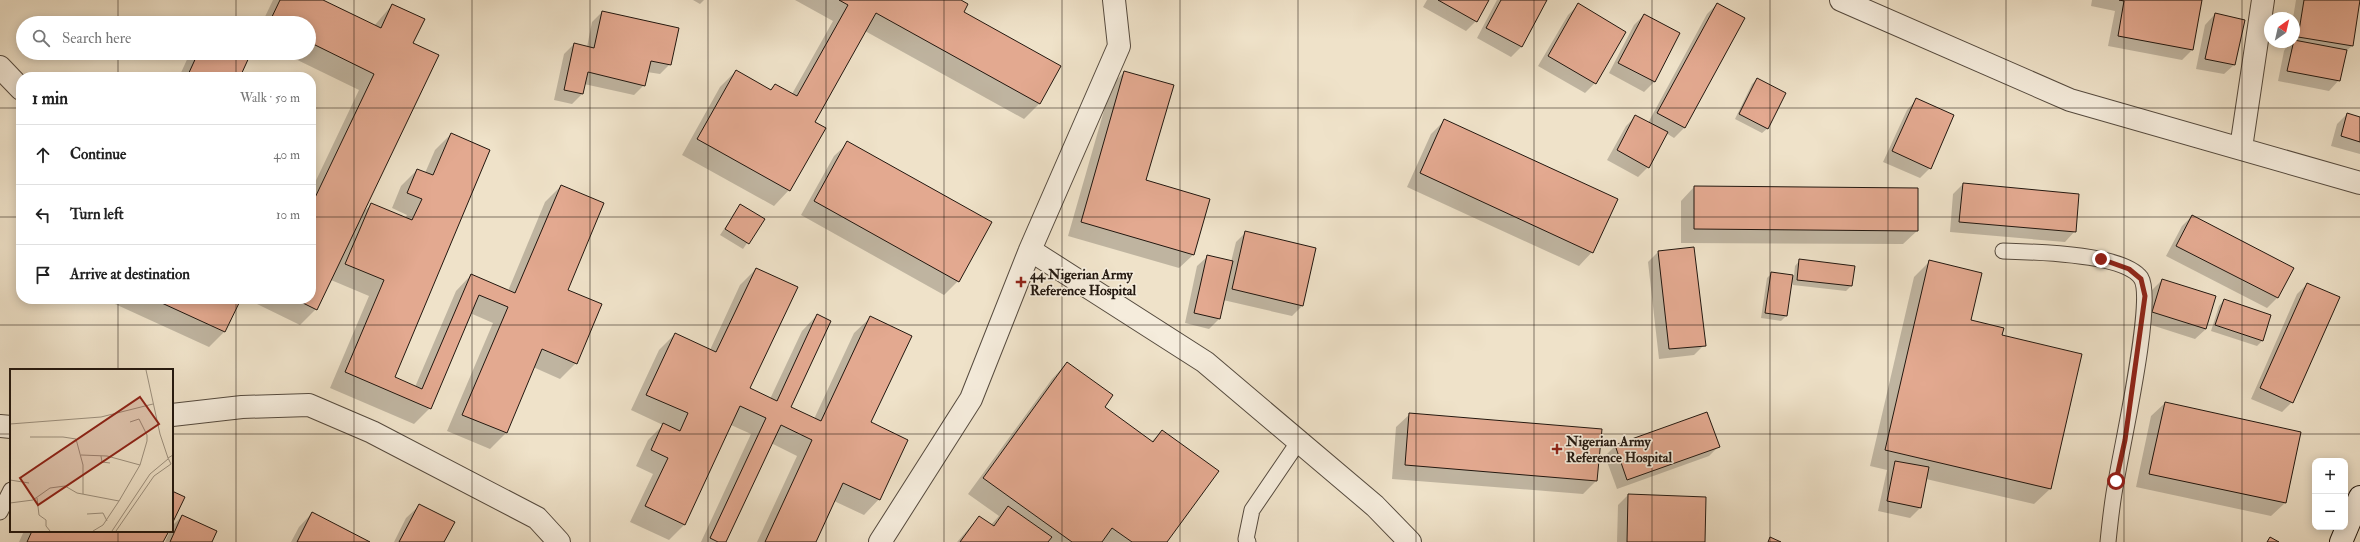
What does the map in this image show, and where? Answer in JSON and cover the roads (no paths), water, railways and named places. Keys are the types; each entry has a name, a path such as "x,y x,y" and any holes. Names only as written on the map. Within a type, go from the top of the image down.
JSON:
{"street":[{"path":"880,542 971,399 1030,250 1119,46 1114,0"},
{"path":"1841,0 2070,100 2360,183"},
{"path":"2241,148 2263,0"},
{"path":"0,66 16,84"},
{"path":"1030,250 1206,362 1375,506 1410,542"},
{"path":"173,415 242,407 309,405 372,432 537,518 560,542"},
{"path":"0,426 10,427"},
{"path":"2341,542 2360,497"}],"lane":[{"path":"2003,251 2060,254 2101,259 2129,269 2141,279 2145,296 2142,325 2108,542"},
{"path":"1248,542 1246,539 1252,510 1299,441"},
{"path":"0,512 10,492"}],"place":[{"name":"44 Nigerian Army Reference Hospital","path":"1021,282"},
{"name":"Nigerian Army Reference Hospital","path":"1557,449"}]}
